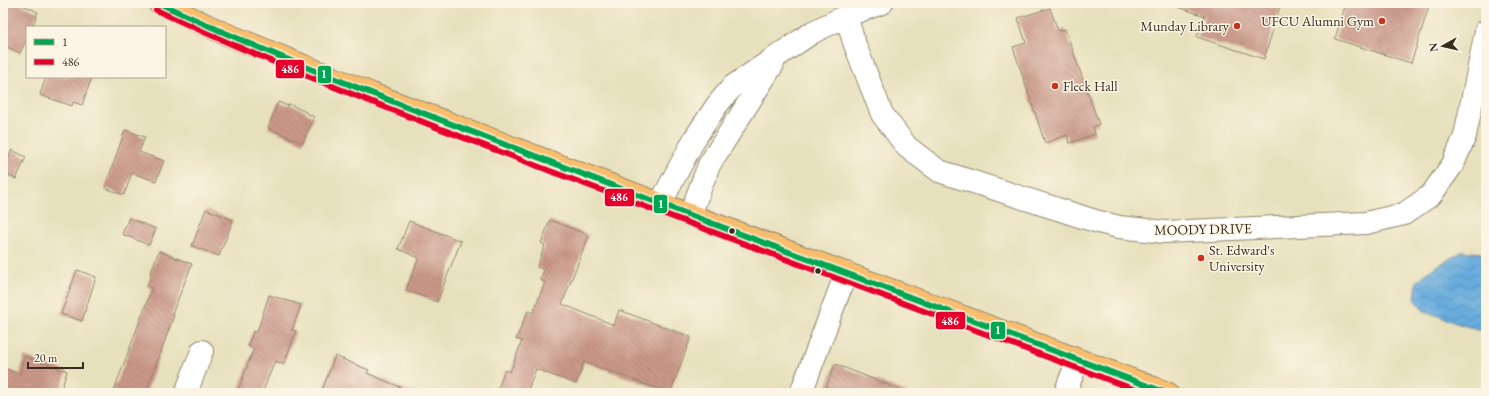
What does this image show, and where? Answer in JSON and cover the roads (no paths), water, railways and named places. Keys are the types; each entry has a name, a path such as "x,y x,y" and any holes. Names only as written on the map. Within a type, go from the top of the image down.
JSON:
{"main road":[{"path":"159,3 221,32 372,94 660,204 1167,393"}],"street":[{"path":"660,204 695,138 717,105 733,86 814,32 846,16 882,3"},
{"name":"MOODY DRIVE","path":"846,16 855,45 882,114 907,147 939,171 1101,223 1119,227 1165,232 1366,223 1404,214 1431,196 1453,164 1465,136 1486,31"},
{"path":"690,215 709,165 776,58"},
{"path":"801,393 846,273"},
{"path":"186,393 202,351"},
{"path":"1065,393 1078,360"}],"water":[{"path":"1463,251 1481,253 1486,264 1486,332 1456,323 1423,310 1415,299 1417,281 1432,269"}],"place":[{"name":"UFCU Alumni Gym","path":"1382,21"},
{"name":"Munday Library","path":"1237,26"},
{"name":"Fleck Hall","path":"1055,86"},
{"name":"St. Edward's University","path":"1201,258"}]}
